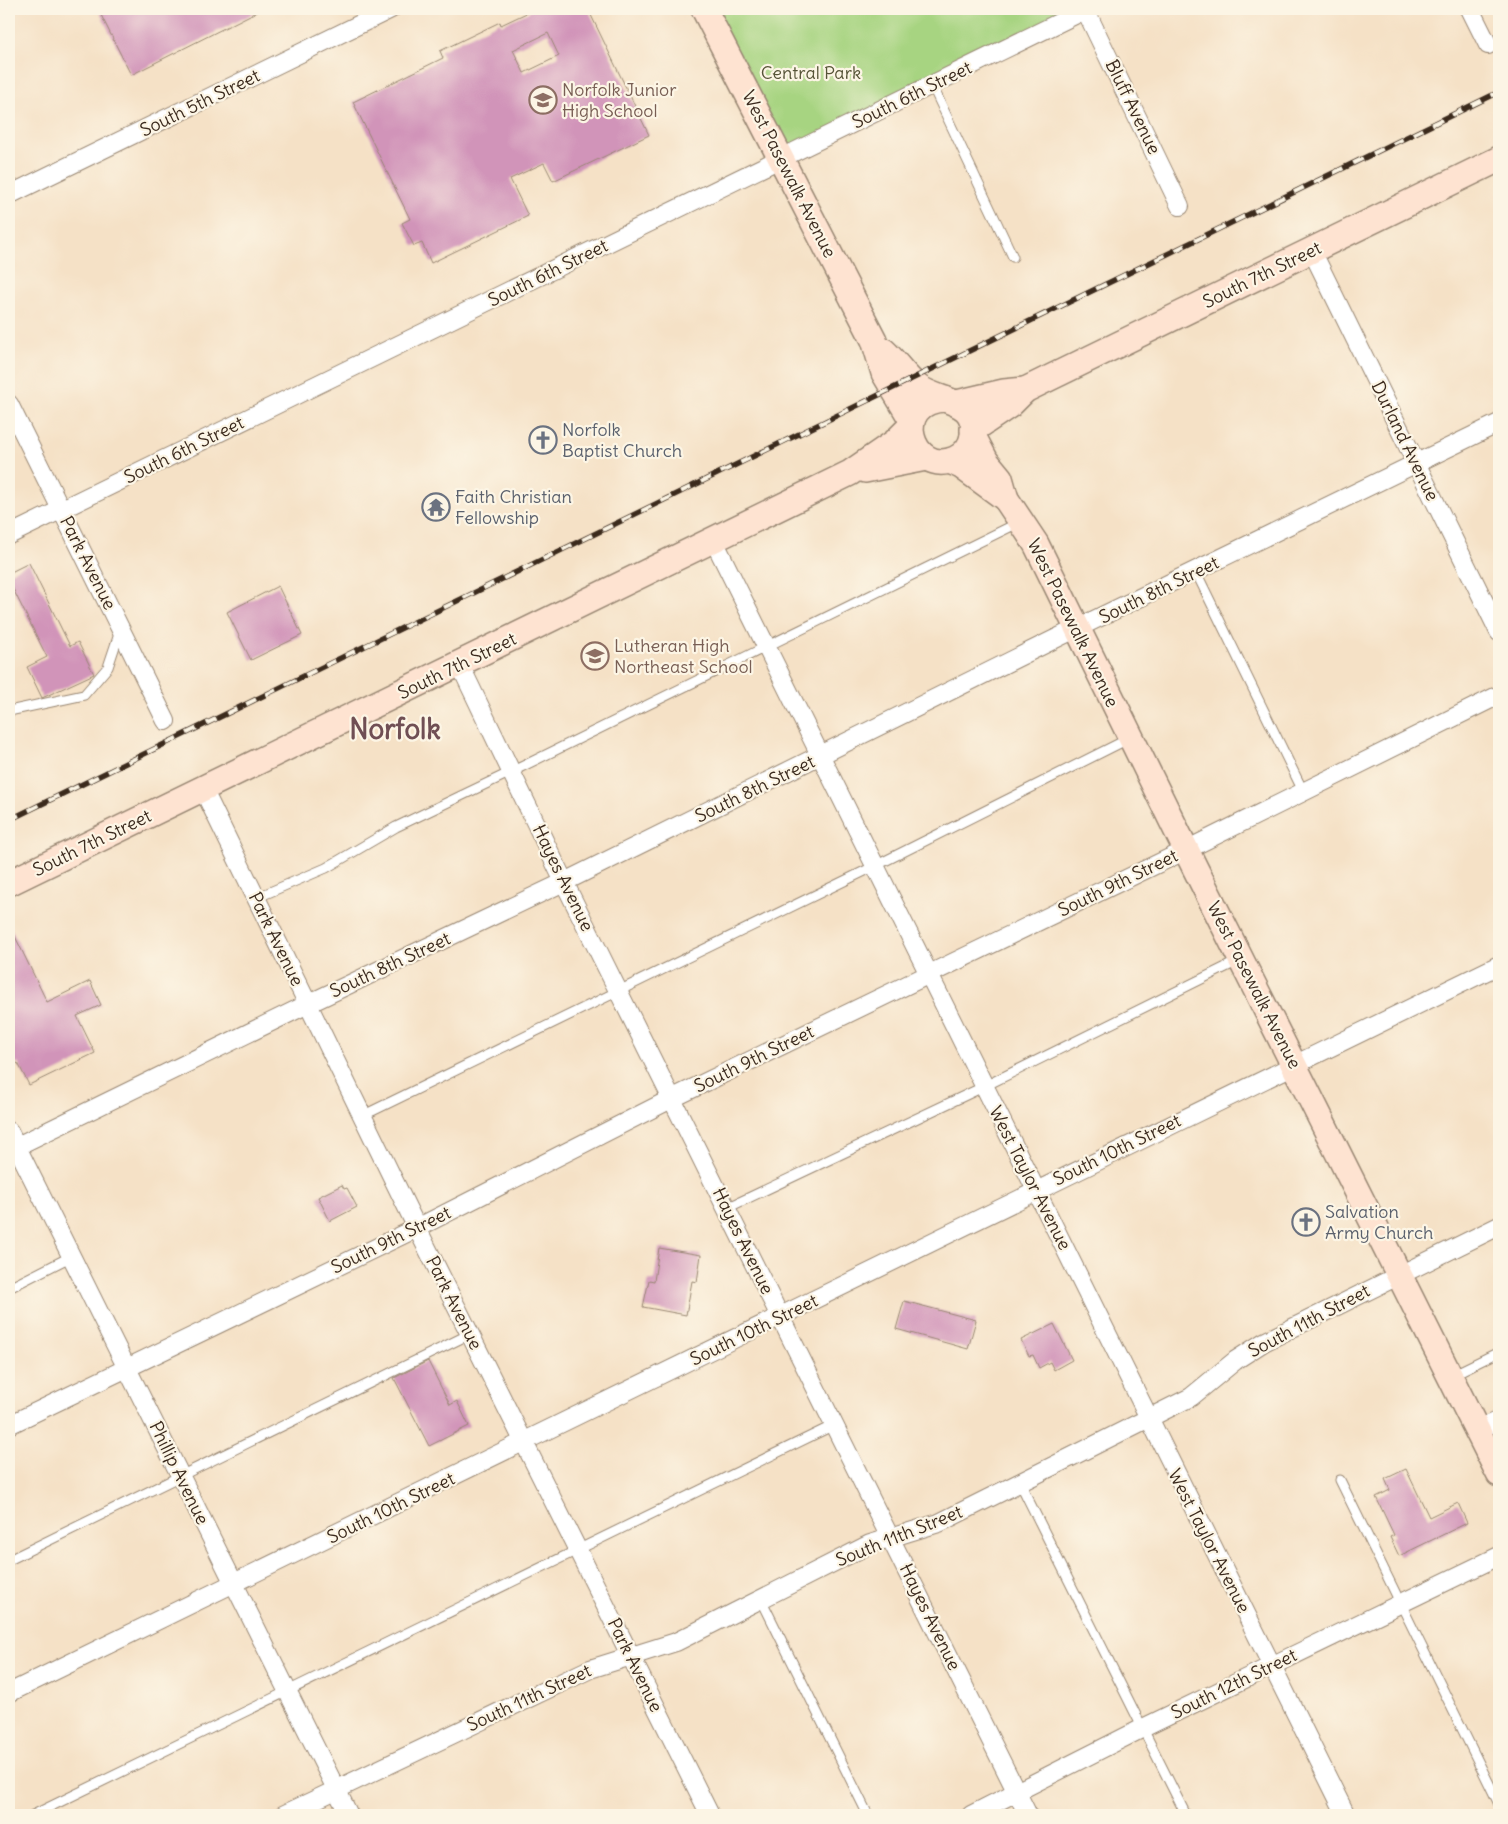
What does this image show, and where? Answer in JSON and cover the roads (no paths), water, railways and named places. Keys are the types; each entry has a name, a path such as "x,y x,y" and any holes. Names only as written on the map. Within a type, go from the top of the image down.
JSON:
{"street":[{"name":"South 5th Street","path":"9,195 391,9"},
{"name":"West Pasewalk Avenue","path":"704,9 874,340 884,373 911,423"},
{"name":"South 6th Street","path":"9,535 782,160 1086,9"},
{"name":"Bluff Avenue","path":"1086,9 1180,206"},
{"path":"1470,9 1488,45"},
{"name":"South 7th Street","path":"973,433 1010,405 1025,390 1499,159"},
{"name":"Durland Avenue","path":"1312,251 1499,632"},
{"name":"West Pasewalk Avenue","path":"874,340 917,386 951,401"},
{"name":"South 7th Street","path":"951,401 1025,390"},
{"path":"951,401 969,414 973,433 967,450 959,457 938,459 914,444 911,423 919,408 927,402 951,401"},
{"name":"Park Avenue","path":"9,404 166,722"},
{"name":"South 7th Street","path":"9,883 460,665 850,473 895,442 911,423"},
{"name":"South 8th Street","path":"11,1143 564,882 1499,423"},
{"name":"West Pasewalk Avenue","path":"973,433 986,461 1000,478 1006,498 1036,544 1076,629 1450,1376 1488,1425 1499,1474"},
{"name":"West Pasewalk Avenue","path":"938,459 961,466 1006,498"},
{"name":"South 7th Street","path":"850,473 938,459"},
{"name":"West Taylor Avenue","path":"714,541 1346,1815"},
{"name":"Hayes Avenue","path":"460,665 564,882 1028,1815"},
{"name":"South 9th Street","path":"9,1425 127,1366 417,1228 673,1098 1186,850 1499,695"},
{"name":"Park Avenue","path":"203,789 417,1228 710,1815"},
{"name":"South 10th Street","path":"9,1693 524,1443 1036,1189 1499,965"},
{"name":"Phillip Avenue","path":"11,1143 72,1256 349,1815"},
{"name":"South 11th Street","path":"283,1815 590,1669 676,1642 870,1544 939,1523 1191,1397 1236,1360 1264,1342 1499,1226"},
{"name":"South 12th Street","path":"971,1815 1143,1728 1499,1556"}],"lane":[{"path":"932,85 1013,258"},
{"path":"256,898 326,868 404,823 1022,521"},
{"path":"1196,572 1303,791"},
{"path":"9,711 84,696 108,667 121,628"},
{"path":"362,1116 875,866 1131,738"},
{"path":"727,1208 984,1087 1241,960"},
{"path":"9,1288 72,1256"},
{"path":"9,1560 470,1334"},
{"path":"1450,1376 1499,1352"},
{"path":"33,1815 834,1425"},
{"path":"1340,1480 1499,1804"},
{"path":"1020,1483 1186,1815"},
{"path":"761,1599 868,1815"}],"railway":[{"path":"9,820 1499,92"}],"place":[{"name":"Norfolk Junior High School","path":"543,100"},
{"name":"Norfolk Baptist Church","path":"543,440"},
{"name":"Faith Christian Fellowship","path":"436,507"},
{"name":"Lutheran High Northeast School","path":"595,656"},
{"name":"Salvation Army Church","path":"1306,1222"}],"district":[{"name":"Norfolk","path":"395,729"}],"park label":[{"name":"Central Park","path":"811,73"}]}
